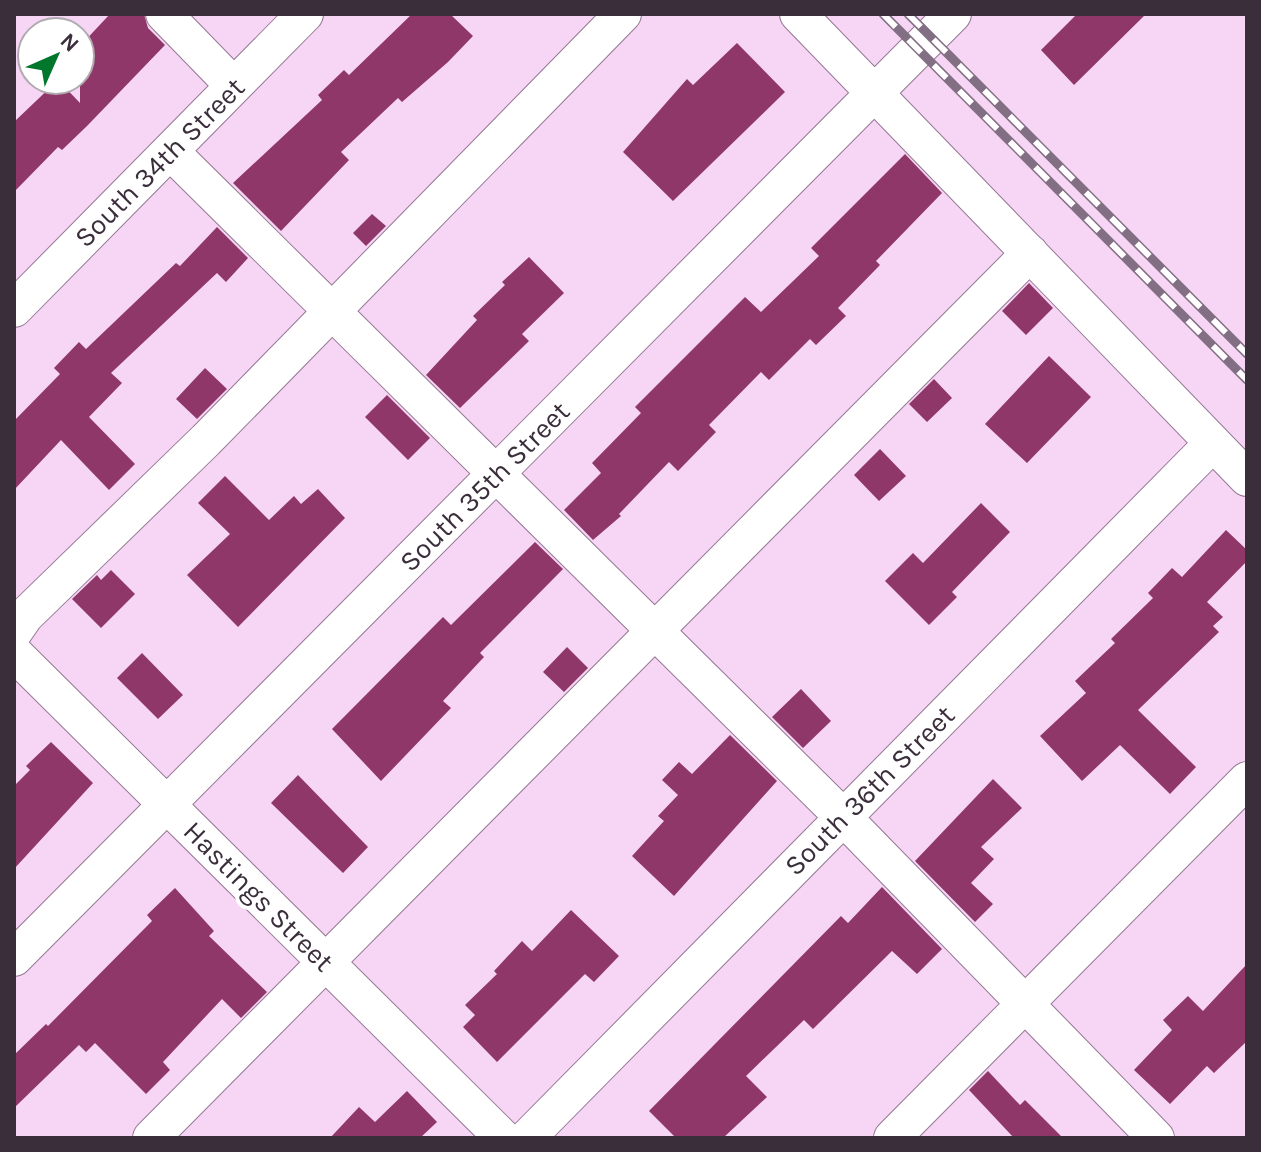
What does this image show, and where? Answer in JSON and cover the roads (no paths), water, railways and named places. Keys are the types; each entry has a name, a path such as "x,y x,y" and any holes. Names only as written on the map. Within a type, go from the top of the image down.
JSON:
{"street":[{"path":"164,14 234,86"},
{"name":"South 34th Street","path":"14,309 305,14"},
{"path":"14,632 25,616 623,14"},
{"path":"798,14 1247,478"},
{"name":"South 35th Street","path":"14,958 953,14"},
{"path":"170,151 842,816 1156,1138"},
{"path":"151,1138 1030,253"},
{"name":"South 36th Street","path":"527,1138 1213,443"},
{"name":"Hastings Street","path":"14,653 503,1138"},
{"path":"892,1138 1247,780"}],"railway":[{"path":"883,14 1247,380"},
{"path":"908,14 1247,354"}]}
